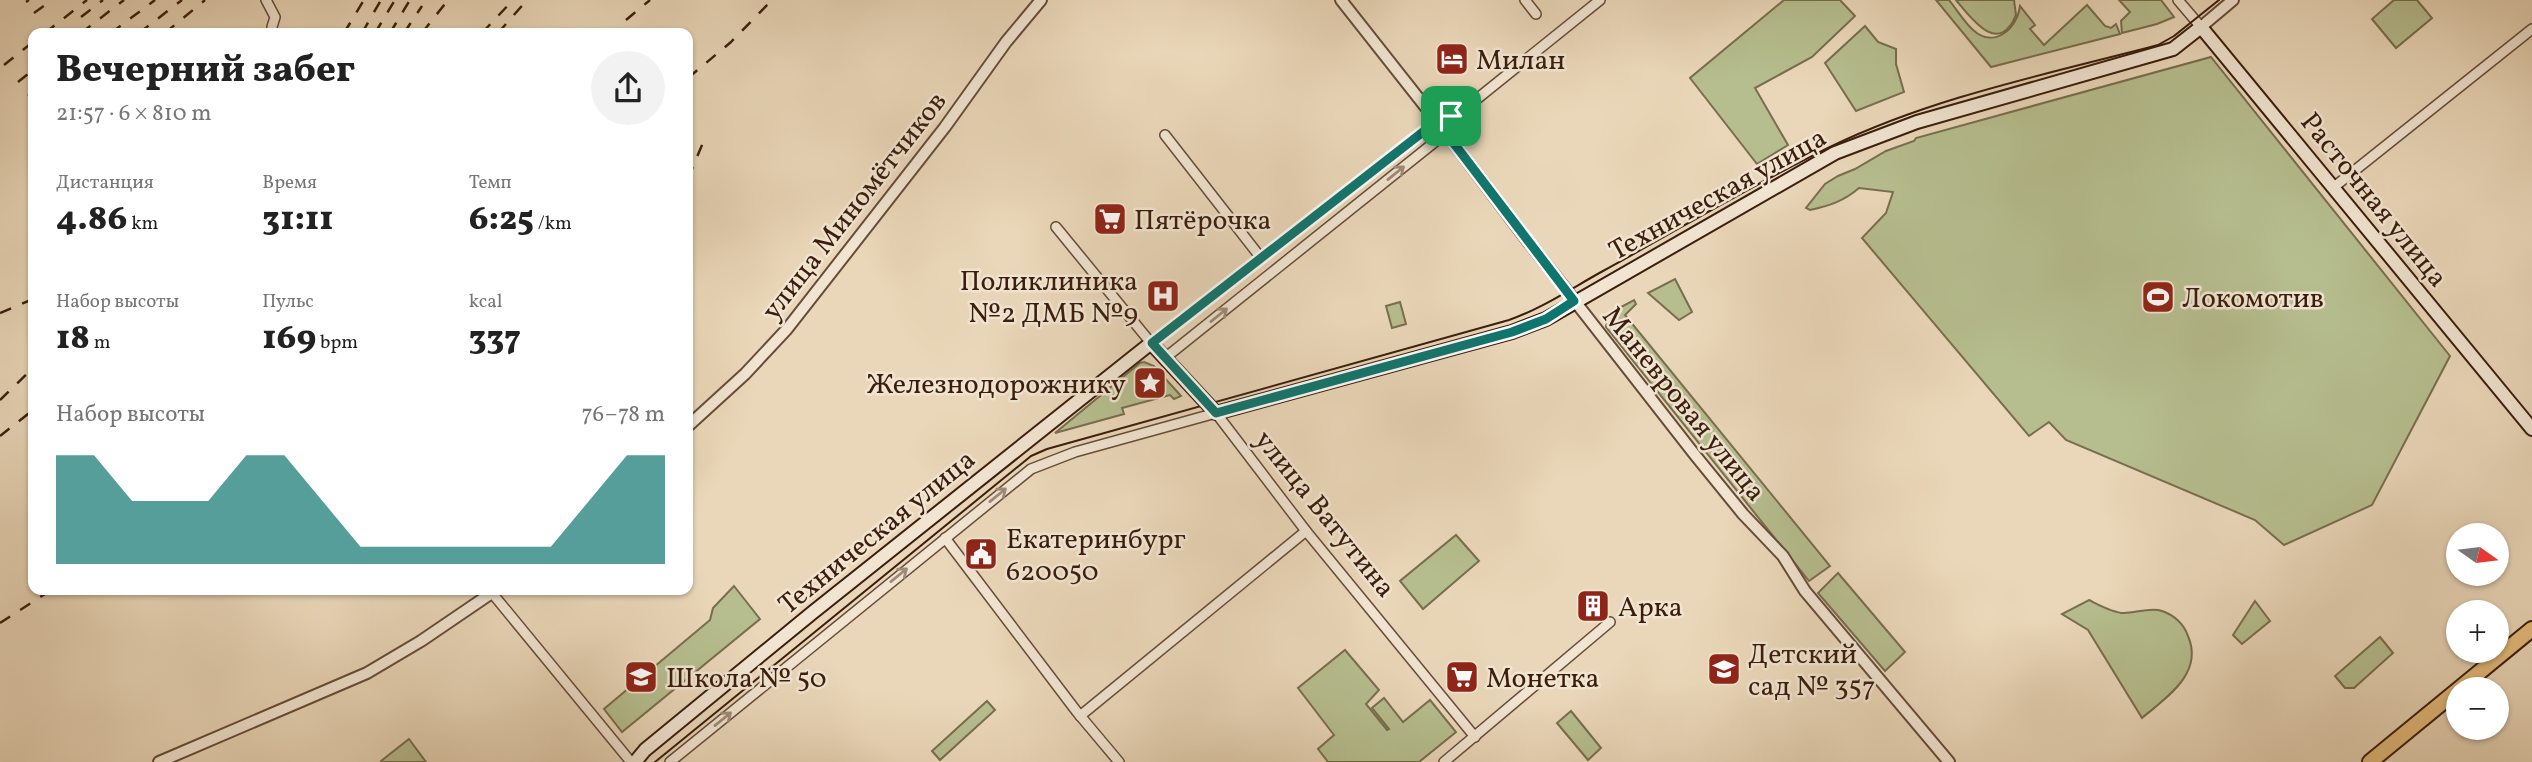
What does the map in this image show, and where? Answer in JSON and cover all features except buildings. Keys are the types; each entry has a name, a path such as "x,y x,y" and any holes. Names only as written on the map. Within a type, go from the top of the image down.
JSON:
{"main road":[{"name":"Расточная улица","path":"2201,27 2532,429"},
{"name":"Техническая улица","path":"1216,413 1512,332 1546,319 1835,153 1917,122 2173,49 2201,27"},
{"name":"Техническая улица","path":"633,762 795,627 1152,343"},
{"name":"улица Ватутина","path":"1152,343 1216,413"},
{"path":"2370,762 2532,629"}],"street":[{"path":"266,0 275,17 272,27"},
{"name":"улица Миномётчиков","path":"693,421 745,374 788,329 1006,42 1041,0"},
{"name":"Маневровая улица","path":"1340,0 1743,514 1783,556 1805,591 1949,762"},
{"path":"1525,0 1536,14"},
{"path":"1165,358 1446,133 1457,115 1600,0"},
{"name":"Расточная улица","path":"2178,0 2201,27"},
{"name":"Техническая улица","path":"2201,27 2233,0"},
{"path":"2334,187 2532,29"},
{"path":"1152,343 1437,121 1457,115"},
{"path":"1165,135 1261,258"},
{"name":"улица Ватутина","path":"1056,227 1152,343"},
{"path":"670,762 1031,469 1050,460 1216,413"},
{"name":"улица Ватутина","path":"1216,413 1306,531 1475,737"},
{"path":"1080,716 1306,531"},
{"path":"945,538 1080,716 1119,762"},
{"path":"159,762 367,673 490,595"},
{"path":"496,595 633,762"},
{"path":"1444,762 1610,622"}],"green space":[{"path":"1784,0 1840,0 1855,16 1812,57 1755,88 1788,145 1757,164 1690,78"},
{"path":"1936,0 1949,0 1973,30 1989,38 2009,29 2020,6 2035,25 2030,29 2044,45 2087,5 2105,26 2111,28 2116,24 2120,34 1991,67"},
{"path":"1956,0 2014,0 2016,15 2002,33 1993,33 1977,24"},
{"path":"2119,0 2161,0 2174,17 2122,33 2121,21 2130,12"},
{"path":"2394,0 2417,0 2432,18 2396,48 2372,19"},
{"path":"1865,26 1878,42 1896,49 1896,64 1904,92 1856,111 1825,63"},
{"name":"Локомотив","path":"2211,57 2450,356 2372,505 2284,545 2255,520 2066,440 2049,422 2029,436 1862,238 1886,213 1893,192 1859,188 1830,205 1810,210 1806,208 1825,184 1916,138"},
{"path":"1675,279 1692,312 1679,320 1648,293"},
{"path":"1634,300 1636,304 1625,315 1830,566 1809,581 1606,327 1608,314"},
{"path":"1400,302 1406,324 1392,328 1386,306"},
{"path":"1140,363 1154,366 1181,396 1174,399 1170,395 1122,408 1124,414 1055,433"},
{"path":"1456,535 1479,561 1423,609 1400,581"},
{"path":"1838,573 1905,652 1885,671 1818,593"},
{"path":"734,586 760,619 622,732 604,709 710,620 713,608"},
{"path":"2089,600 2120,613 2162,611 2178,620 2186,632 2192,649 2187,673 2172,693 2142,718 2088,630 2062,614"},
{"path":"2255,601 2270,621 2242,644 2233,635"},
{"path":"2380,637 2393,653 2354,688 2345,688 2335,676"},
{"path":"1345,650 1379,690 1366,704 1387,730 1389,729 1372,708 1384,698 1403,722 1430,700 1456,732 1419,762 1328,762 1318,749 1334,735 1298,688"},
{"path":"987,701 995,710 940,760 932,751"},
{"path":"1571,711 1601,748 1588,760 1557,723"},
{"path":"409,739 426,762 381,761"}],"tram line":[{"path":"655,762 1031,456 1047,449 1509,320 1546,304 1801,161 1869,129 1950,100 2158,45 2174,36 2219,0"}],"railway":[{"path":"34,13 52,0"},
{"path":"51,28 87,0"},
{"path":"81,17 103,0"},
{"path":"88,28 124,0"},
{"path":"118,28 155,0"},
{"path":"146,28 182,0"},
{"path":"171,28 205,0"},
{"path":"347,28 364,0"},
{"path":"365,28 381,0"},
{"path":"378,28 395,0"},
{"path":"393,28 410,0"},
{"path":"426,28 448,0"},
{"path":"487,28 513,0"},
{"path":"502,28 527,0"},
{"path":"626,20 650,0"},
{"path":"693,74 731,42 772,0"},
{"path":"407,28 422,6"},
{"path":"4,65 28,46"},
{"path":"18,82 28,74"},
{"path":"693,166 705,138"},
{"path":"0,313 28,301"},
{"path":"0,400 28,373"},
{"path":"0,436 28,414"},
{"path":"0,623 43,595"}],"place":[{"name":"Милан","path":"1452,59"},
{"name":"Пятёрочка","path":"1110,219"},
{"name":"Поликлиника №2 ДМБ №9","path":"1163,296"},
{"name":"Локомотив","path":"2158,297"},
{"name":"Железнодорожнику","path":"1150,383"},
{"name":"Екатеринбург 620050","path":"981,554"},
{"name":"Арка","path":"1593,606"},
{"name":"Детский сад № 357","path":"1724,669"},
{"name":"Школа № 50","path":"641,677"},
{"name":"Монетка","path":"1462,677"}],"route":[{"path":"1457,115 1446,133 1574,301 1546,319 1512,332 1216,413 1152,343 1437,121 1451,116 1457,115"}]}
